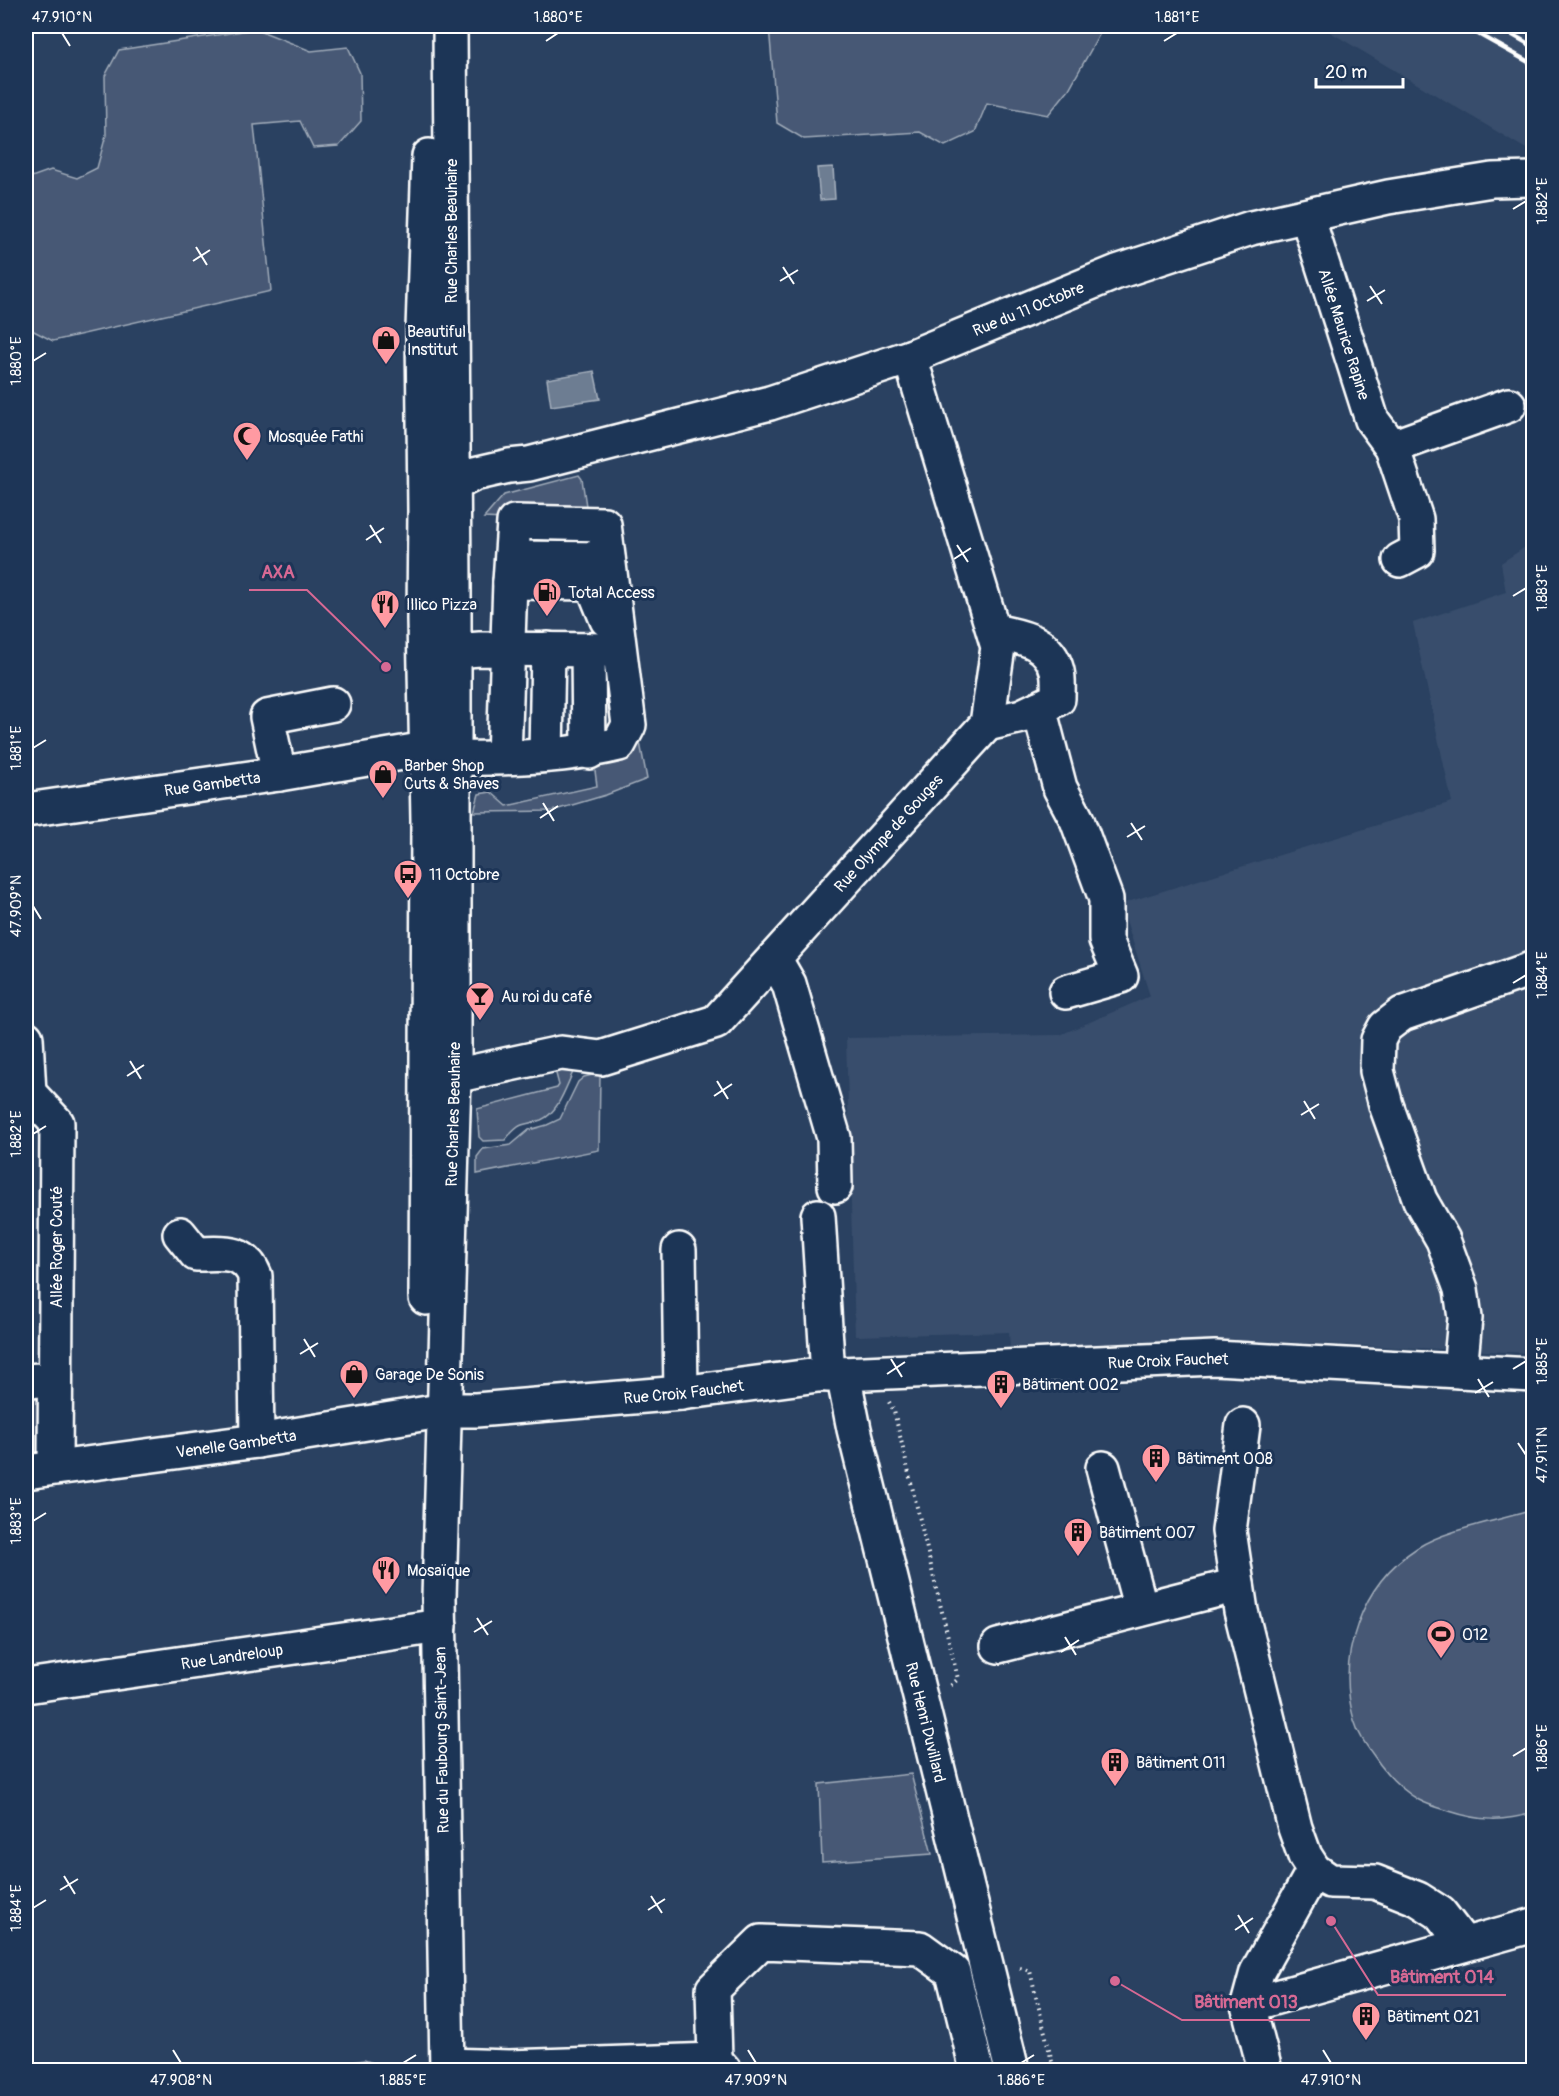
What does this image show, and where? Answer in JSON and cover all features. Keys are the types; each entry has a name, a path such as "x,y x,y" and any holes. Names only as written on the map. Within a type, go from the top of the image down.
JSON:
{"street":[{"path":"433,26 423,326 431,502 423,619 439,660 445,763 449,1411"},
{"name":"Rue Charles Beauhaire","path":"439,660 454,586 464,466 450,26"},
{"name":"Rue du 11 Octobre","path":"431,502 464,466 530,464 770,403 910,357 1117,272 1251,228 1388,197 1492,180 1533,179"},
{"name":"Allée Maurice Rapine","path":"1307,216 1372,420 1392,447 1416,519 1417,551 1400,560"},
{"path":"910,357 998,647 987,724 1022,716 1058,699 1057,671 1045,648 1023,638 994,631"},
{"path":"1392,447 1509,405"},
{"path":"454,1076 443,1028 444,820 442,770 508,649 514,522 604,524 608,559 604,650"},
{"path":"511,570 592,583 604,650"},
{"path":"439,660 508,649 604,650"},
{"path":"546,754 548,650"},
{"name":"Rue Gambetta","path":"26,810 279,774 589,752 619,744 629,725 604,650"},
{"path":"279,774 267,717 333,704"},
{"path":"1039,708 1060,788 1077,820 1106,899 1106,940 1122,976 1066,992"},
{"name":"Rue Olympe de Gouges","path":"454,1076 561,1053 601,1058 716,1022 987,724"},
{"name":"Rue Charles Beauhaire","path":"445,763 454,1076 446,1374 449,1411"},
{"path":"774,958 789,984 834,1138 835,1186"},
{"path":"1460,1371 1465,1318 1461,1289 1443,1240 1420,1200 1386,1105 1377,1071 1378,1040 1384,1027 1402,1014 1533,968"},
{"name":"Allée Roger Couté","path":"26,1038 29,1093 57,1123 40,1380 40,1469"},
{"name":"Rue Henri Duvillard","path":"818,1216 835,1374 854,1429 1011,2070"},
{"path":"180,1234 195,1254 235,1254 251,1266 255,1276 257,1441"},
{"path":"679,1251 681,1393"},
{"name":"Rue Croix Fauchet","path":"449,1411 681,1393 835,1374 1215,1358 1533,1375"},
{"name":"Venelle Gambetta","path":"40,1469 257,1441 449,1411"},
{"name":"Rue du Faubourg Saint-Jean","path":"447,2068 440,1626 449,1411"},
{"path":"1242,1425 1229,1531 1241,1611 1295,1828 1305,1856 1314,1870 1330,1881 1375,1882 1418,1899 1440,1913 1464,1944"},
{"path":"1103,1468 1141,1610"},
{"path":"998,1646 1237,1585"},
{"name":"Rue Landreloup","path":"26,1686 440,1626"},
{"path":"1265,2070 1248,2005 1257,1972 1314,1870"},
{"path":"1248,2005 1533,1924"},
{"path":"447,2068 719,2065 713,1989 761,1942 920,1948 953,1972 976,2070"}],"shaded area":[{"path":"769,26 1104,26 1069,89 1048,115 987,103 975,132 945,146 920,132 804,139 777,123"},
{"path":"1320,26 1533,26 1533,153"},
{"path":"256,29 311,51 348,47 360,73 361,121 339,146 313,148 300,121 254,125 271,291 53,341 26,327 26,179 51,170 77,178 97,168 106,135 105,76 119,50"},
{"path":"833,167 835,199 820,200 817,168"},
{"path":"594,371 600,399 551,406 547,379"},
{"path":"579,475 582,479 586,506 531,507 505,519 484,518 504,495"},
{"path":"1533,542 1533,1353 1257,1341 1010,1347 1009,1332 855,1336 846,1038 1060,1035 1150,996 1121,904 1452,802 1413,623 1506,592 1501,563"},
{"path":"638,732 647,779 606,795 552,811 474,812 479,794 491,792 507,806 597,786 594,763"},
{"path":"554,1066 575,1068 553,1111 541,1120 518,1127 505,1140 483,1141 479,1137 477,1109 557,1088 559,1085"},
{"path":"600,1073 599,1150 477,1174 477,1157 483,1149 511,1145 529,1130 560,1119 578,1082 584,1077"},
{"path":"26,1398 37,1399 44,1407 44,1446 32,1455 26,1455"},
{"name":"012","path":"1533,1510 1533,1813 1501,1819 1471,1817 1430,1805 1412,1796 1389,1775 1368,1748 1354,1720 1349,1696 1348,1671 1351,1647 1368,1601 1397,1563 1417,1548 1442,1536"},
{"path":"911,1774 932,1854 822,1862 819,1784"},
{"path":"364,2060 377,2064 380,2070 307,2070"}],"railway":[{"path":"1464,26 1534,65"},
{"path":"1497,26 1534,47"}],"place":[{"name":"Beautiful Institut","path":"386,366"},
{"name":"Mosquée Fathi","path":"247,462"},
{"name":"Total Access","path":"547,618"},
{"name":"Illico Pizza","path":"385,630"},
{"name":"AXA","path":"386,667"},
{"name":"Barber Shop Cuts & Shaves","path":"383,800"},
{"name":"11 Octobre","path":"408,900"},
{"name":"Au roi du café","path":"480,1022"},
{"name":"Garage De Sonis","path":"354,1400"},
{"name":"Bâtiment 002","path":"1001,1410"},
{"name":"Bâtiment 008","path":"1156,1484"},
{"name":"Bâtiment 007","path":"1078,1558"},
{"name":"Mosaïque","path":"386,1596"},
{"name":"012","path":"1441,1660"},
{"name":"Bâtiment 011","path":"1115,1788"},
{"name":"Bâtiment 014","path":"1331,1921"},
{"name":"Bâtiment 013","path":"1115,1981"},
{"name":"Bâtiment 021","path":"1366,2042"}]}
